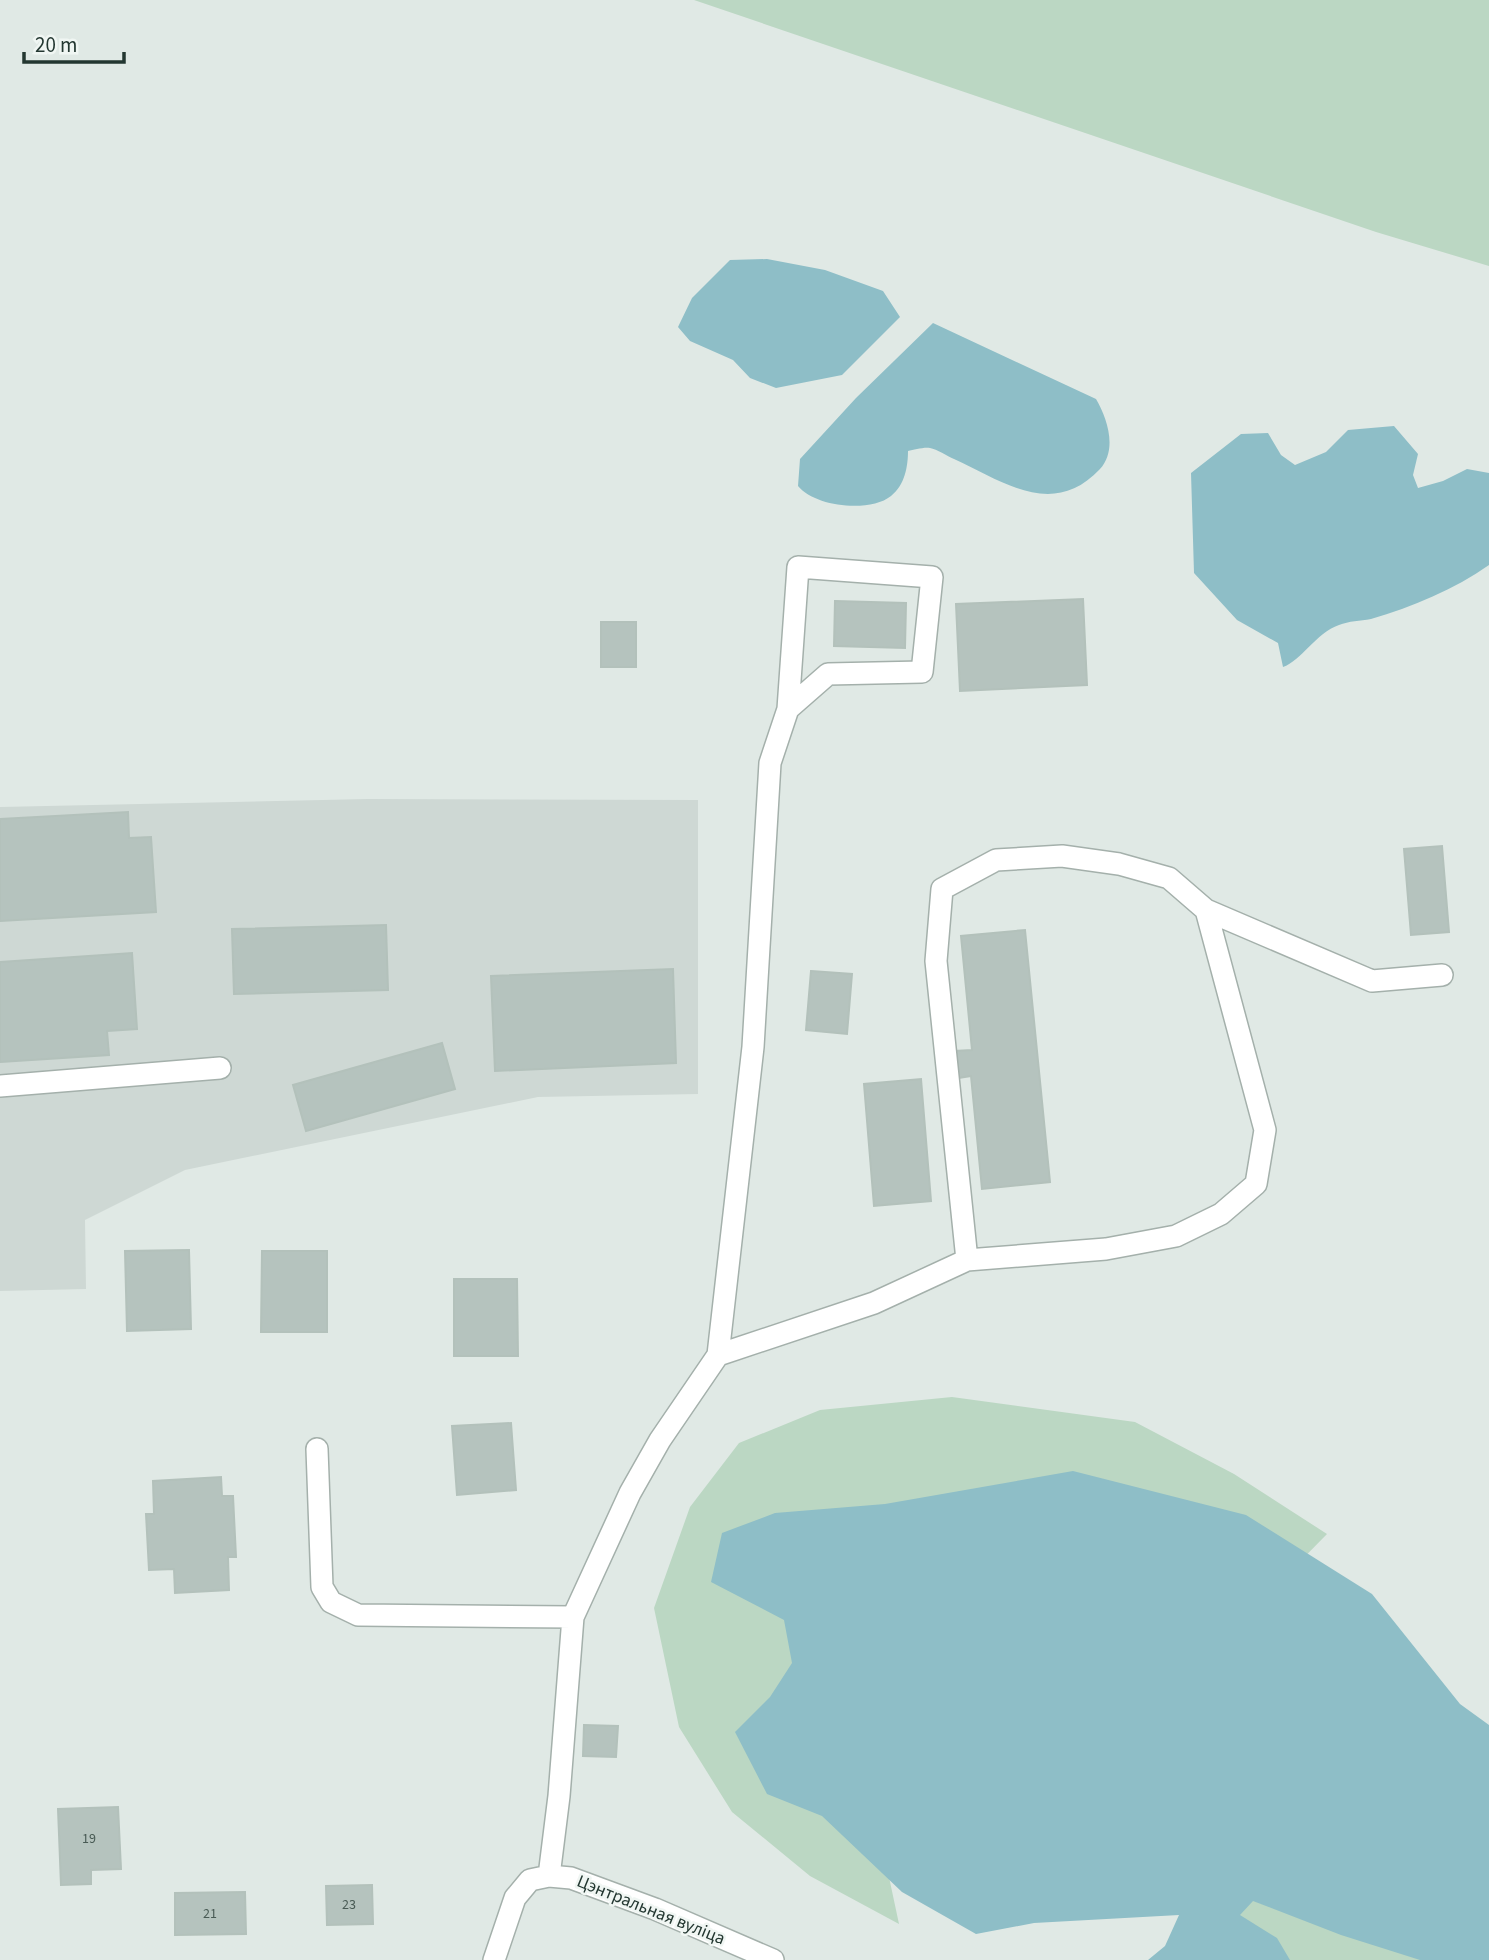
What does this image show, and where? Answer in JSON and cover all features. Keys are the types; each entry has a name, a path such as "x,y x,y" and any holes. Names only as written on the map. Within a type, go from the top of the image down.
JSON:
{"street":[{"path":"495,1960 515,1898 530,1880 548,1876 559,1797 573,1617 630,1493 660,1440 718,1354 752,1047 770,762 788,709 798,567 932,577 922,672 828,674 788,709"},
{"path":"967,1260 936,961 942,888 996,860 1062,856 1119,864 1169,878 1206,909 1372,981 1442,975"},
{"path":"718,1354 874,1303 967,1260 1106,1249 1176,1236 1221,1214 1256,1184 1265,1130 1206,909"},
{"path":"0,1086 220,1068"},
{"path":"317,1449 322,1587 331,1602 358,1615 573,1617"},
{"name":"Цэнтральная вуліца","path":"548,1876 571,1878 655,1909 773,1960"}],"shaded area":[{"path":"368,799 698,800 698,1094 538,1097 185,1170 85,1220 86,1289 0,1291 0,807"}],"green space":[{"path":"694,0 1489,0 1489,266 1376,232"},
{"path":"952,1397 1135,1422 1234,1474 1327,1534 1272,1590 782,1584 883,1849 899,1924 810,1876 732,1812 679,1727 654,1608 690,1507 739,1443 820,1410"},
{"path":"1233,1875 1489,1960 1244,1960"}],"water":[{"path":"767,259 825,270 883,291 900,317 842,375 776,388 750,378 733,360 690,341 678,327 692,298 730,260"},
{"path":"933,323 1096,399 1107,424 1110,443 1109,452 1100,469 1082,484 1064,492 1046,494 1010,485 936,450 924,448 908,451 903,481 896,492 882,501 870,505 843,505 829,503 806,493 798,486 800,459 856,398"},
{"path":"1394,426 1418,454 1413,475 1418,488 1443,481 1467,469 1489,473 1489,565 1462,582 1402,609 1339,625 1283,667 1278,643 1237,620 1194,573 1191,473 1241,434 1268,433 1281,455 1295,465 1326,452 1348,430"},
{"path":"1073,1471 1246,1515 1372,1594 1460,1704 1489,1725 1489,1960 1420,1960 1341,1935 1253,1901 1240,1915 1277,1938 1290,1960 1148,1960 1165,1946 1179,1915 1034,1923 976,1934 902,1892 822,1816 767,1794 735,1732 770,1697 792,1663 784,1620 711,1582 722,1533 775,1513 885,1504"}],"building":[{"path":"1083,599 1087,685 960,691 956,604"},
{"path":"835,601 906,603 905,648 834,646"},
{"path":"601,622 636,622 636,667 601,667"},
{"path":"128,812 129,838 151,837 156,912 0,921 0,819"},
{"path":"1442,846 1449,932 1411,935 1404,849"},
{"path":"386,925 388,990 234,994 232,929"},
{"path":"1025,930 1050,1182 982,1189 971,1076 958,1078 955,1051 972,1050 961,936"},
{"path":"132,953 137,1029 107,1031 109,1055 0,1062 0,962"},
{"path":"673,969 676,1063 495,1071 491,976"},
{"path":"811,971 852,974 847,1034 806,1030"},
{"path":"442,1043 455,1089 306,1131 293,1085"},
{"path":"921,1079 931,1201 874,1206 864,1084"},
{"path":"189,1250 191,1329 127,1331 125,1251"},
{"path":"262,1251 327,1251 327,1332 261,1332"},
{"path":"454,1279 517,1279 518,1356 454,1356"},
{"path":"511,1423 516,1490 457,1495 452,1426"},
{"path":"221,1477 222,1496 233,1496 236,1557 228,1557 229,1590 175,1593 174,1569 149,1570 146,1514 154,1514 153,1481"},
{"path":"584,1725 618,1726 616,1757 583,1756"},
{"path":"118,1807 121,1869 91,1870 91,1884 61,1885 58,1809"},
{"path":"372,1885 373,1924 327,1925 326,1886"},
{"path":"245,1892 246,1934 175,1935 175,1893"}]}
